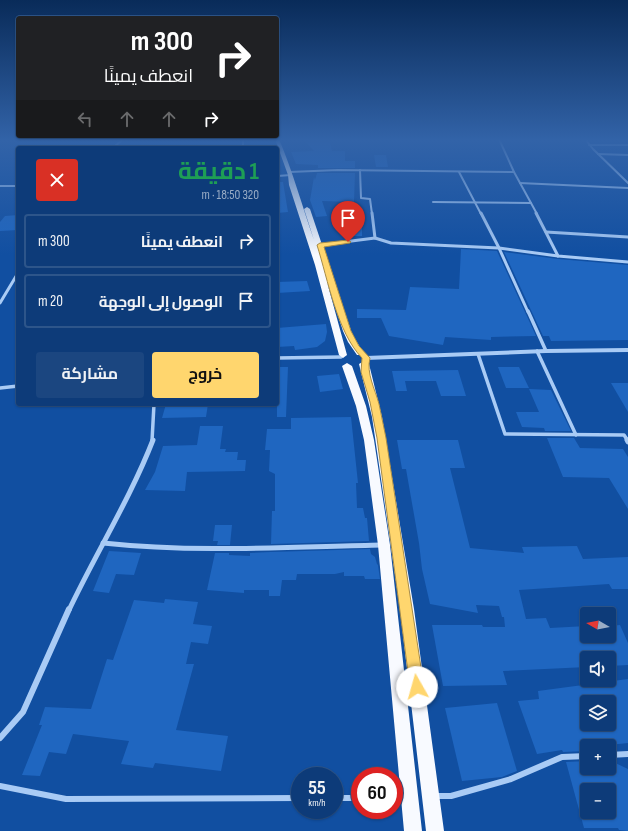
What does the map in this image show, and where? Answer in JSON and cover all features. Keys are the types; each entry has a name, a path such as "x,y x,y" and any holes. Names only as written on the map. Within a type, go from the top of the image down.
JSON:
{"main road":[{"path":"291,178 319,265 344,359 364,417 372,459 421,797 435,831"},
{"path":"293,178 300,189 320,245 347,331 352,342 363,358 377,416 407,609 421,797 413,831"},
{"path":"344,359 351,351 363,358"},
{"path":"344,359 356,368 363,358"},
{"path":"364,417 377,416"}],"street":[{"path":"360,178 361,198 370,198 375,238"},
{"path":"462,178 499,248 546,351"},
{"path":"517,178 558,256"},
{"path":"520,183 628,188"},
{"path":"0,186 16,186"},
{"path":"433,202 531,203"},
{"path":"546,232 628,237"},
{"path":"320,245 375,238 391,242 499,248 558,256 628,262"},
{"path":"0,303 16,276"},
{"path":"363,358 537,351 628,350"},
{"path":"537,351 576,435"},
{"path":"478,354 505,434 624,435 628,442"},
{"path":"279,358 344,359"},
{"path":"0,388 16,386"},
{"path":"0,738 23,712 56,637 103,542 141,471 153,439 154,406"},
{"path":"103,542 139,546 237,548 384,545"},
{"path":"616,755 628,754"},
{"path":"403,798 451,796 511,779 562,757 580,756"},
{"path":"0,786 66,799 291,798"}],"building":[{"path":"314,178 315,180 316,178 355,178 354,202 322,201 327,216 316,217 310,200"},
{"path":"279,182 283,182 288,212 279,213"},
{"path":"16,215 16,230 0,231 0,222 5,216"},
{"path":"350,225 362,226 362,236 349,236"},
{"path":"461,249 497,251 536,336 491,337 491,340 445,337 443,345 389,336 381,318 357,318 357,309 406,310 410,287 459,289"},
{"path":"504,252 558,259 628,265 628,340 551,341 549,336 543,336"},
{"path":"307,281 310,291 279,293 279,282"},
{"path":"326,324 327,332 325,341 317,347 295,350 294,346 279,347 279,328"},
{"path":"279,367 288,367 286,417 277,417 277,406 279,406"},
{"path":"498,367 519,367 529,388 506,388"},
{"path":"458,370 466,396 441,396 436,381 405,381 407,391 396,391 392,371"},
{"path":"339,374 343,389 320,392 317,376"},
{"path":"611,383 628,383 628,412"},
{"path":"529,389 551,390 571,431 545,431 544,428 522,427 516,412 539,412"},
{"path":"165,406 208,406 206,417 162,418"},
{"path":"351,417 358,483 356,483 357,508 363,508 365,518 367,518 369,541 271,544 272,511 275,511 275,474 269,471 270,450 265,450 267,429 291,429 291,418"},
{"path":"200,426 223,426 220,449 226,449 225,452 238,452 237,460 246,460 245,471 187,472 185,491 145,490 155,472 163,446 197,445"},
{"path":"547,438 574,438 580,448 623,449 628,457 628,509 609,478 563,477"},
{"path":"397,440 458,440 465,468 450,468 470,548 524,553 522,547 577,546 583,559 628,557 628,589 612,589 609,584 519,590 526,619 546,618 550,628 580,626 580,643 616,643 616,625 620,625 628,643 628,665 616,666 616,651 580,651 580,667 503,671 507,685 443,686 432,625 482,625 483,627 505,627 504,617 502,617 499,606 476,605 478,613 430,604 422,569 406,469 402,469"},
{"path":"215,525 232,525 230,545 217,545 218,541 213,541"},
{"path":"370,549 371,554 375,557 378,565 380,579 365,579 364,576 344,576 344,572 335,574 297,574 296,580 282,580 280,596 269,596 269,590 244,590 244,593 207,590 215,553 250,556 250,553"},
{"path":"109,551 141,553 134,575 116,574 109,593 93,591"},
{"path":"165,599 198,602 193,624 212,626 208,644 191,642 186,664 194,664 176,730 228,736 221,771 155,763 153,768 121,764 129,741 73,734 66,754 49,752 40,776 22,775 42,725 39,725 45,707 91,709 107,659 113,660 134,600 164,603"},
{"path":"628,679 628,743 616,744 616,739 580,739 580,751 563,752 562,750 537,754 518,701 539,699 538,691 580,685 580,687 616,687 616,681"},
{"path":"497,703 517,771 502,777 462,781 445,708"},
{"path":"580,761 580,775 616,775 616,763 628,769 628,831 619,830 618,828 584,828 582,819 616,819 616,783 580,783 580,813 566,762"}],"route":[{"path":"348,242 320,245 347,331 352,342 360,353 366,358 364,364 365,372 374,402 382,438 417,687"}]}
